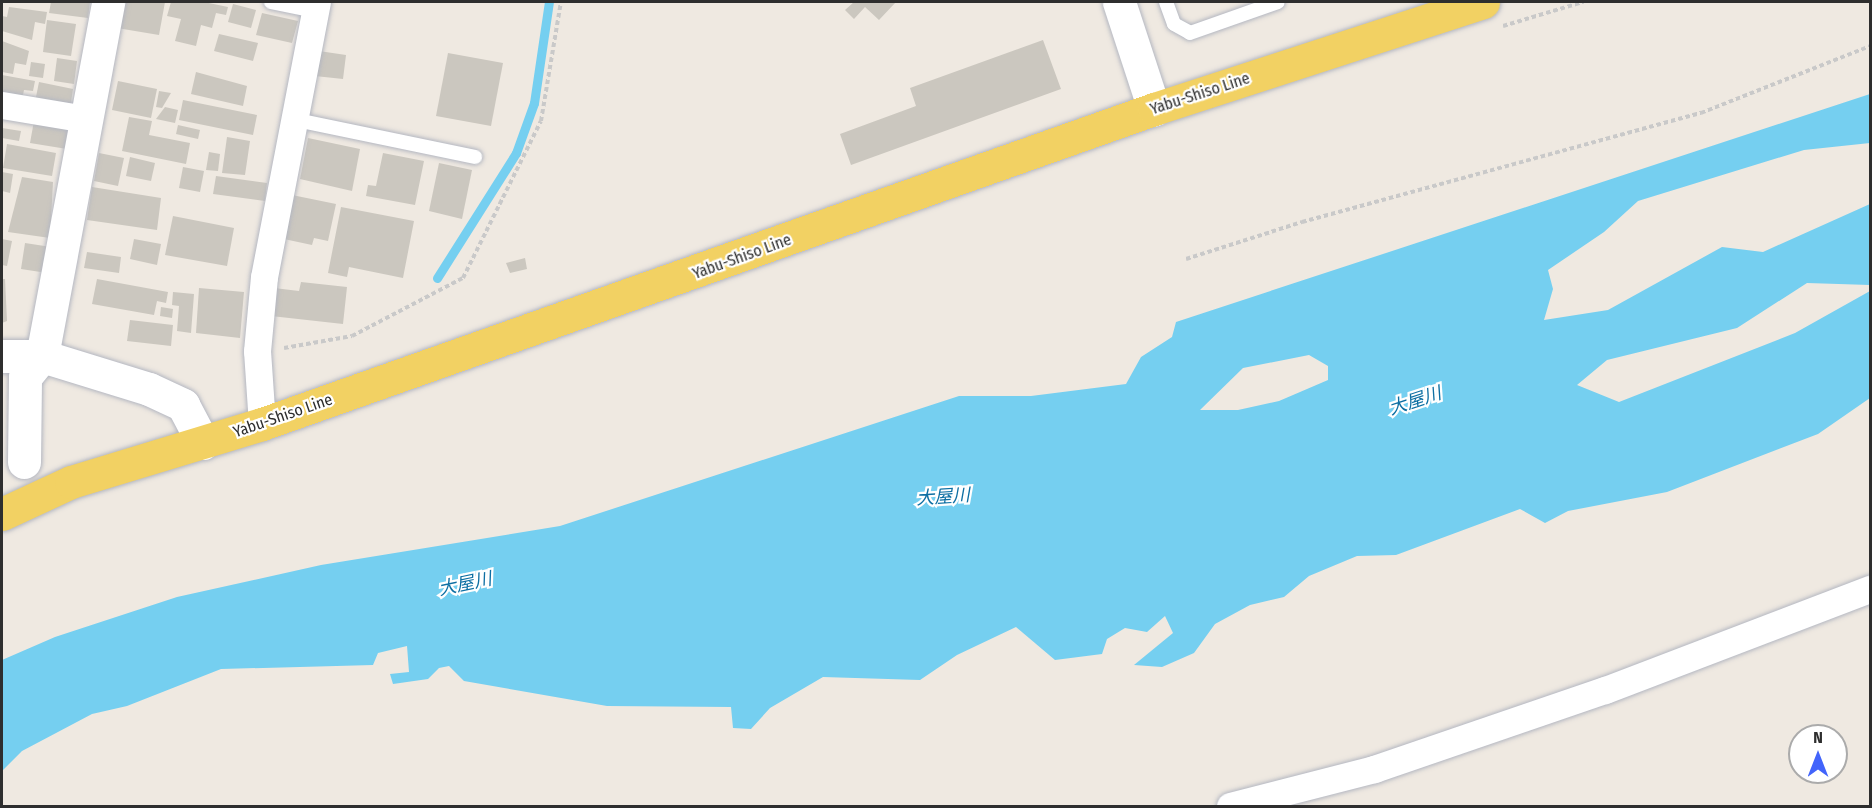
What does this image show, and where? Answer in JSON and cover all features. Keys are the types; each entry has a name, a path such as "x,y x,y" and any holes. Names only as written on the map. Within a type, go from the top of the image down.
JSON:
{"main road":[{"name":"Yabu-Shiso Line","path":"2,514 71,482 262,424 1154,109 1483,2"}],"street":[{"path":"24,462 25,377 42,356 108,2"},
{"path":"1119,2 1154,109"},
{"path":"262,424 257,351 264,277 292,120 316,6"},
{"path":"2,105 86,120"},
{"path":"2,356 42,356 149,389 183,405 203,443"},
{"path":"1230,807 1386,765 1605,690 1870,589"}],"lane":[{"path":"271,2 316,6"},
{"path":"1166,2 1174,24 1190,33 1278,2"},
{"path":"292,120 476,157"}],"path":[{"path":"257,351 352,336 463,278 541,121 561,2"},
{"path":"1186,260 1302,222 1701,113 1870,46"}],"water":[{"name":"大屋川","path":"1870,94 1870,143 1804,150 1638,201 1604,232 1548,270 1553,289 1544,320 1608,310 1722,247 1763,252 1870,204 1870,285 1807,283 1737,328 1607,360 1577,385 1619,402 1795,333 1870,291 1870,398 1818,434 1667,492 1568,511 1545,523 1520,509 1396,555 1357,556 1309,576 1284,597 1250,605 1215,624 1194,653 1162,667 1134,665 1173,633 1165,616 1147,632 1125,628 1107,639 1102,654 1055,660 1016,627 957,655 920,680 823,677 770,708 751,729 733,728 731,707 607,706 464,681 449,666 439,668 428,679 393,684 390,674 409,672 407,646 378,653 373,665 221,669 127,706 92,714 22,751 2,771 2,660 55,637 177,597 321,565 560,526 959,396 1031,396 1126,384 1141,357 1172,337 1176,322","holes":["1309,355 1328,366 1328,380 1279,401 1238,410 1200,410 1243,368"]}],"building":[{"path":"51,2 90,2 88,18 49,13"},
{"path":"122,2 165,2 159,35 117,28"},
{"path":"171,2 204,2 228,7 226,15 216,13 212,28 201,25 196,46 175,41 181,19 167,16"},
{"path":"854,2 896,2 879,20 865,7 854,19 845,10"},
{"path":"233,4 256,10 251,28 228,22"},
{"path":"9,7 47,12 45,24 35,22 32,40 2,31 2,16 7,17"},
{"path":"262,13 298,21 292,43 256,35"},
{"path":"47,20 76,24 71,56 43,52"},
{"path":"219,34 258,43 253,61 214,51"},
{"path":"1043,40 1061,89 851,165 840,134 916,106 910,88"},
{"path":"2,41 29,51 26,65 15,63 13,74 2,72"},
{"path":"319,51 346,55 343,79 315,76"},
{"path":"448,53 503,63 491,126 436,116"},
{"path":"57,58 77,61 74,84 54,81"},
{"path":"31,62 45,64 43,78 29,76"},
{"path":"196,72 247,86 243,106 191,94"},
{"path":"2,75 35,81 33,91 24,90 22,100 2,97"},
{"path":"118,81 157,89 151,118 112,110"},
{"path":"39,82 73,89 70,109 35,102"},
{"path":"159,91 171,93 162,108 156,107"},
{"path":"183,100 257,115 253,135 179,120"},
{"path":"165,107 178,110 175,123 156,119"},
{"path":"129,117 152,121 149,135 190,143 186,164 122,151"},
{"path":"34,121 71,128 67,149 30,143"},
{"path":"178,125 200,130 198,139 176,134"},
{"path":"2,128 21,131 19,141 2,138"},
{"path":"227,137 250,141 245,175 222,173"},
{"path":"308,138 360,149 352,191 300,179"},
{"path":"7,144 56,153 52,176 3,168"},
{"path":"209,152 220,154 218,171 206,170"},
{"path":"99,153 124,158 118,186 94,181"},
{"path":"383,153 424,161 415,205 366,196 368,185 376,186"},
{"path":"130,157 155,163 151,181 126,176"},
{"path":"439,163 472,170 462,219 429,211"},
{"path":"183,167 204,171 200,192 179,188"},
{"path":"2,172 13,174 10,193 2,191"},
{"path":"216,176 267,183 265,201 213,194"},
{"path":"22,177 53,182 50,238 8,232"},
{"path":"92,187 161,198 157,230 87,220"},
{"path":"292,195 336,204 328,241 314,238 312,245 284,239"},
{"path":"341,207 414,221 403,278 349,267 347,277 328,273"},
{"path":"173,216 234,228 227,266 165,255"},
{"path":"2,239 12,241 7,266 2,265"},
{"path":"134,239 161,244 157,265 130,259"},
{"path":"25,243 51,247 47,273 21,269"},
{"path":"87,252 121,257 119,273 84,268"},
{"path":"525,258 527,269 510,273 506,263"},
{"path":"2,279 5,279 7,321 2,323"},
{"path":"97,279 168,292 166,303 157,301 154,315 92,304"},
{"path":"301,282 347,287 343,324 271,316 274,288 299,291"},
{"path":"199,288 244,292 240,338 196,333"},
{"path":"173,292 194,294 191,333 177,331 179,306 172,305"},
{"path":"161,307 173,309 172,318 160,316"},
{"path":"130,320 173,325 171,346 127,341"}],"waterway":[{"path":"437,278 516,153 534,103 549,2"}]}
